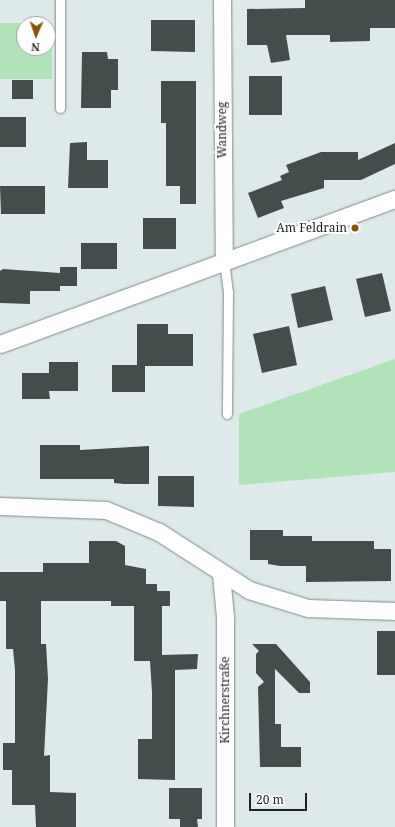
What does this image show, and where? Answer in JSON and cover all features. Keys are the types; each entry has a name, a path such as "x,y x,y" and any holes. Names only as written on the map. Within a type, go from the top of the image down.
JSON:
{"street":[{"name":"Wandweg","path":"222,0 224,260"},
{"path":"0,344 224,260 395,199"},
{"path":"0,506 106,510 159,532 221,574 249,590 308,608 395,611"},
{"name":"Kirchnerstraße","path":"221,574 225,617 225,827"}],"lane":[{"path":"60,0 60,108"},
{"path":"224,260 228,292 227,414"}],"green space":[{"path":"0,23 16,23 16,56 52,56 52,79 0,79"},
{"path":"395,359 395,472 239,485 239,414"}],"building":[{"path":"305,0 395,0 395,28 370,28 370,41 330,42 330,35 286,35 290,60 271,63 267,45 247,45 247,9 305,8"},
{"path":"151,20 195,20 195,52 151,51"},
{"path":"82,52 107,52 108,59 118,59 118,90 111,90 111,108 81,108"},
{"path":"249,76 282,76 282,115 249,115"},
{"path":"12,80 33,80 33,99 12,99"},
{"path":"161,81 196,81 196,204 180,204 180,186 166,186 166,123 161,123"},
{"path":"0,117 26,117 26,147 0,147"},
{"path":"87,142 87,160 108,160 108,188 68,188 70,143"},
{"path":"395,143 395,164 361,180 324,180 324,188 281,201 284,208 258,218 248,193 282,180 280,176 289,172 286,165 321,152 358,152 358,160"},
{"path":"0,186 45,186 45,214 1,214"},
{"path":"143,218 176,218 176,249 143,249"},
{"path":"81,243 117,243 117,269 81,269"},
{"path":"60,267 77,267 77,286 60,286"},
{"path":"3,269 60,273 60,291 30,291 30,304 0,303 0,271"},
{"path":"382,273 391,311 365,317 356,279"},
{"path":"325,286 333,320 298,328 291,294"},
{"path":"137,324 168,324 168,334 193,334 193,366 145,366 145,392 112,392 112,365 137,365"},
{"path":"289,326 297,365 262,373 253,334"},
{"path":"49,362 78,362 78,391 49,391 50,399 22,399 22,373 49,373"},
{"path":"40,445 80,445 80,450 149,446 149,484 114,483 114,479 40,479"},
{"path":"158,476 194,476 194,507 158,506"},
{"path":"250,530 283,530 283,536 312,536 312,541 374,541 374,549 391,549 391,581 306,582 306,566 280,566 268,564 268,560 250,560"},
{"path":"89,541 116,541 125,546 125,565 146,569 146,584 157,584 157,591 170,591 170,606 162,606 162,655 198,654 197,669 175,670 175,780 138,779 138,739 152,739 152,692 150,661 134,661 134,606 111,606 111,601 41,601 41,644 46,644 48,679 44,756 50,755 50,792 76,793 76,827 36,827 35,805 12,805 12,770 3,770 3,743 15,743 15,670 13,649 6,649 6,601 0,601 0,572 43,572 43,563 89,563"},
{"path":"377,631 395,631 395,675 377,675"},
{"path":"252,644 276,644 310,682 310,693 299,693 275,669 275,724 281,724 281,747 301,747 301,767 260,767 258,687 264,682 256,673 256,654 259,651"},
{"path":"169,788 202,788 202,819 197,819 198,827 180,827 180,819 169,819"}],"place":[{"name":"Am Feldrain","path":"355,228"}]}
